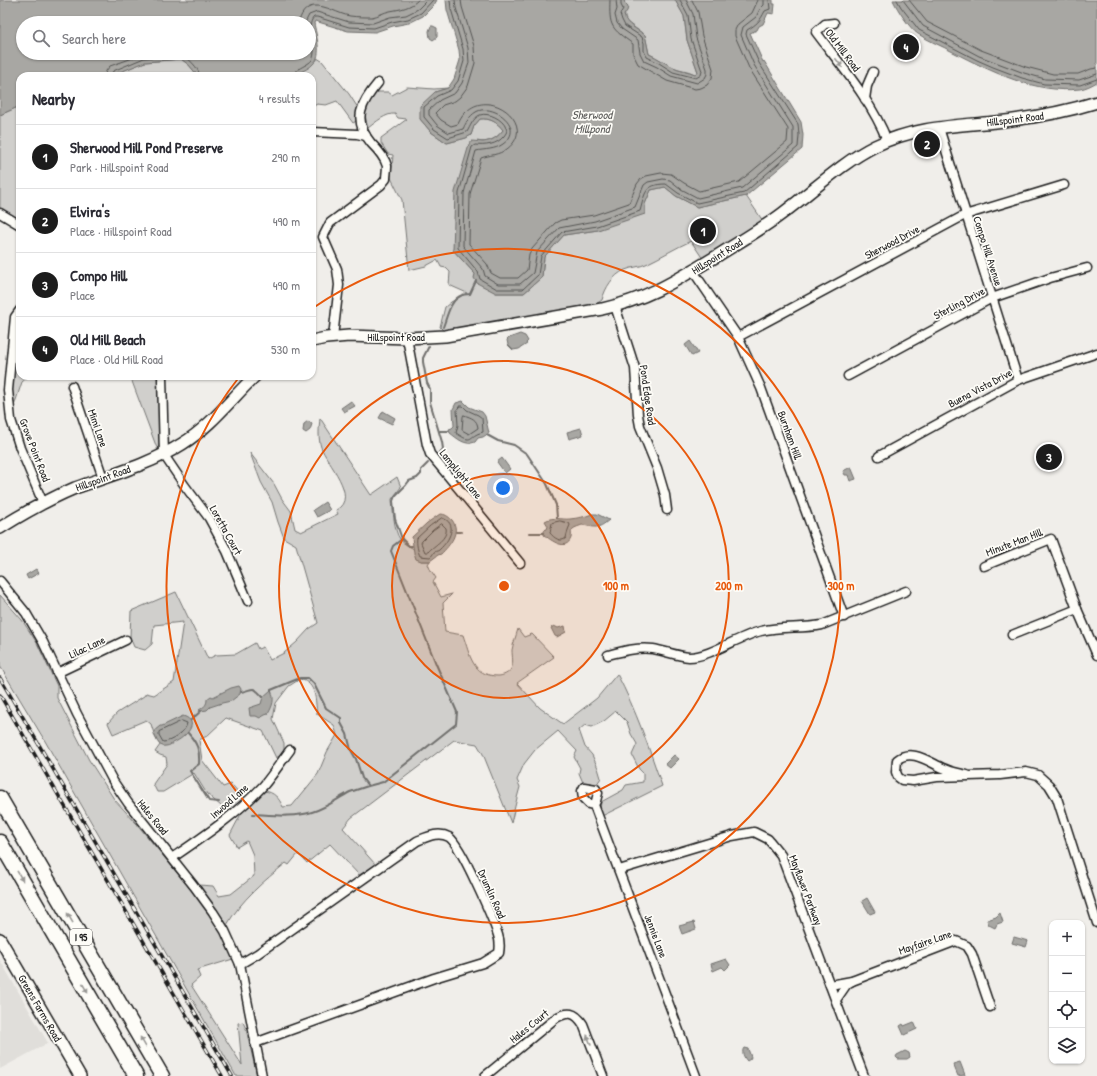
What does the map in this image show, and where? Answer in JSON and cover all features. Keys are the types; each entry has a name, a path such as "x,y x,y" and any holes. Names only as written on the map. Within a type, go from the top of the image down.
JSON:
{"highway":[{"name":"I 95","path":"0,798 162,1076"},
{"name":"I 95","path":"0,842 136,1076"}],"street":[{"name":"Old Mill Road","path":"834,23 825,24 816,32 865,99 878,119 887,140"},
{"name":"Old Mill Road","path":"865,99 866,90 873,72"},
{"path":"333,337 339,286 337,269 323,240 324,233 330,223 381,185 386,179 387,166 379,152 366,136 360,121 361,107 368,95 378,83"},
{"name":"Hillspoint Road","path":"316,340 333,337 370,336 406,338 436,337 614,306 636,300 660,289 767,225 850,161 887,140 907,134 939,128 1048,115 1097,102"},
{"name":"Compo Hill Avenue","path":"939,128 965,215 1018,380"},
{"path":"316,132 357,134 366,136"},
{"name":"Sherwood Drive","path":"738,337 965,215 1064,185"},
{"path":"0,213 16,223"},
{"name":"Sterling Drive","path":"848,376 992,298 1050,278 1087,268"},
{"name":"Burnham Hill","path":"693,270 738,337 761,388 844,617"},
{"name":"Pond Edge Road","path":"614,306 635,368 640,426 657,468 665,495 667,510"},
{"name":"Grove Point Road","path":"16,316 8,390 11,420 20,448 43,503"},
{"name":"Lamplight Lane","path":"406,338 430,454 520,563"},
{"name":"Buena Vista Drive","path":"879,456 1018,380 1097,353"},
{"path":"162,380 164,455"},
{"name":"Hillspoint Road","path":"0,528 43,503 62,494 164,455 183,444 202,429 251,380"},
{"name":"Mimi Lane","path":"72,386 103,478"},
{"name":"Loretta Court","path":"164,455 185,486 210,518 227,551 248,601"},
{"name":"Minute Man Hill","path":"984,566 1051,539 1077,609 1097,655"},
{"name":"Hales Road","path":"0,581 26,613 83,727 120,793 172,858 213,912 225,931 240,964 262,1076"},
{"path":"608,655 627,650 653,649 690,657 710,652 746,635 761,630 822,626 906,591"},
{"path":"1012,635 1077,609"},
{"name":"Lilac Lane","path":"57,673 126,640"},
{"name":"Inwood Lane","path":"172,858 209,832 250,799 264,784 290,750"},
{"path":"967,775 944,769 922,758 909,755 901,756 897,760 896,772 898,777 906,781 967,775 1000,775 1026,772 1038,775 1049,785 1057,798 1097,923"},
{"name":"Jennie Lane","path":"594,805 696,1076"},
{"name":"Mayflower Parkway","path":"619,870 732,836 754,832 768,839 781,855 864,1076"},
{"name":"Drumlin Road","path":"240,964 257,954 417,841 438,834 449,837 457,845 499,936 499,953 483,963 434,978 255,1043"},
{"name":"Greens Farms Road","path":"0,939 80,1076"},
{"name":"Mayfaire Lane","path":"836,1000 847,984 852,981 956,941 967,946 972,954 990,1007"},
{"name":"Mayfaire Lane","path":"830,985 852,981"},
{"name":"Hales Court","path":"485,1076 556,1018 563,1014 571,1013 578,1017 583,1024 603,1076"}],"shaded area":[{"path":"624,0 675,0 684,16 687,40 698,72 695,74 675,68 649,54 645,35 628,23 625,19"},
{"path":"317,58 322,61 349,94 358,108 358,120 353,123 337,101 326,105 316,105 316,72 300,72 317,60"},
{"path":"182,60 195,72 120,72 145,62"},
{"path":"407,87 434,89 448,88 435,92 420,119 431,132 447,143 466,138 471,135 474,126 480,119 493,121 503,130 492,140 485,142 477,141 453,250 475,274 496,293 524,293 542,277 544,257 564,235 598,230 645,204 651,190 665,187 676,196 697,207 746,196 763,221 703,259 691,241 646,264 621,272 607,287 602,300 593,306 444,331 440,327 445,307 467,293 449,285 450,272 446,268 441,267 437,260 426,266 409,270 402,200 391,178 393,155 388,154 381,143 381,138 407,119 398,118 395,114 392,114 381,118 368,128 365,113 369,101 376,92 388,92 392,95"},
{"path":"16,108 16,219 0,209 0,115"},
{"path":"16,337 16,380 24,380 22,382 13,409 11,387"},
{"path":"131,380 159,380 162,428 158,451"},
{"path":"320,418 371,495 397,477 401,487 392,499 396,531 403,543 415,550 414,554 421,561 430,561 428,564 436,578 433,582 441,597 452,594 443,603 445,632 463,635 470,657 477,668 489,675 504,675 512,667 512,650 518,629 524,637 532,634 554,657 517,683 540,708 563,724 597,698 617,674 636,715 662,786 602,816 600,810 601,802 623,790 626,785 643,782 643,773 639,769 632,755 637,744 631,734 627,722 616,711 604,721 592,727 585,725 579,730 585,747 592,755 601,778 594,788 584,785 579,773 580,768 574,757 577,751 558,731 535,750 524,764 517,780 520,787 511,823 483,754 477,744 454,740 351,818 343,828 376,865 359,875 330,844 307,863 298,854 289,865 286,863 246,899 227,925 199,885 213,886 219,896 231,894 254,876 253,855 247,841 237,847 230,835 241,814 264,791 276,796 283,807 292,806 318,774 327,752 337,735 334,725 317,714 314,693 310,684 300,679 289,686 276,703 273,719 284,743 284,753 276,758 263,731 226,718 207,736 199,740 202,760 223,787 231,784 244,798 228,812 207,794 194,773 163,792 157,792 153,784 167,764 166,757 155,752 160,745 155,737 151,724 146,720 113,734 108,723 117,713 144,696 146,693 154,695 174,682 183,622 154,625 152,644 145,650 134,647 130,637 131,611 176,592 208,659 216,655 236,654 255,643 258,649 263,647 270,660 284,653 309,629 318,623 296,545 284,538 272,502 261,482 250,453 274,484 282,499 291,511 295,529 301,532 338,514 336,510 342,504 344,497 343,488 320,444"},
{"path":"0,595 22,620 37,643 57,686 57,698 89,760 114,799 136,823 192,891 220,929 233,959 197,970 200,977 191,985 242,1065 238,1023 243,1022 257,1076 236,1076 45,741 0,666"},
{"path":"0,960 48,1043 0,1069"}],"water":[{"path":"0,0 437,0 423,16 409,23 375,32 348,31 316,21 316,16 16,16 16,60 169,60 145,62 120,72 16,72 16,108 0,115"},
{"name":"Sherwood Millpond","path":"446,0 624,0 628,7 624,15 625,18 627,22 645,35 649,54 675,68 695,74 698,72 687,40 684,16 675,0 773,0 773,4 775,4 774,14 768,13 763,24 759,26 757,30 750,33 763,62 764,61 801,122 803,135 802,149 746,196 697,207 676,196 665,187 651,190 645,204 645,214 598,230 564,235 544,257 542,277 524,293 496,293 477,283 474,278 475,274 453,250 455,192 469,145 472,141 483,142 492,140 503,130 493,121 480,119 474,126 471,135 466,138 447,143 431,132 420,119 420,106 435,92 448,88 454,79 460,60 459,50 447,10"},
{"path":"893,0 1097,0 1097,82 1082,89 1064,90 1031,85 999,74 918,34 911,28"},
{"path":"431,26 437,28 437,37 433,40 430,38 429,31"},
{"path":"316,34 318,45 318,55 316,60"},
{"path":"182,60 316,60 309,68 301,72 195,72"},
{"path":"520,334 525,336 528,341 526,343 527,344 519,349 513,350 508,345 507,340"},
{"path":"690,341 698,353 692,356 685,345"},
{"path":"351,401 355,406 344,412 341,408"},
{"path":"463,401 469,407 482,412 485,416 489,433 471,443 459,440 450,433 449,429 454,426 453,409 456,403"},
{"path":"383,411 395,418 392,424 379,418"},
{"path":"308,421 312,424 310,430 306,433 303,431 304,424"},
{"path":"581,428 583,435 569,439 567,432"},
{"path":"502,458 510,469 505,473 497,462"},
{"path":"851,467 856,479 850,481 848,475 845,475 843,471"},
{"path":"325,502 330,510 317,517 313,510"},
{"path":"440,514 443,514 452,520 454,525 455,534 451,542 441,554 430,561 421,561 416,559 412,537 427,523"},
{"path":"597,514 609,520 599,527 582,525 575,528 572,530 569,542 562,545 550,540 544,535 544,530 547,529 548,526 545,521 554,518 570,519"},
{"path":"36,569 39,573 28,579 26,575"},
{"path":"554,626 558,628 565,626 566,632 557,637 555,636 551,628"},
{"path":"239,686 241,689 240,694 231,701 210,707 207,710 199,710 205,706 207,699 211,696 213,697 231,688"},
{"path":"271,690 273,702 268,714 260,718 250,716 249,708 261,704 263,697"},
{"path":"183,716 191,722 190,730 179,740 170,745 163,746 159,744 154,731 160,726"},
{"path":"674,755 679,759 670,768 665,764"},
{"path":"867,898 875,912 870,914 862,901"},
{"path":"1000,913 1003,922 997,924 995,928 989,925 987,920 996,917"},
{"path":"694,922 696,929 682,934 679,926"},
{"path":"1014,937 1028,941 1026,947 1012,943"},
{"path":"726,959 730,965 725,970 722,967 713,971 711,964"},
{"path":"914,1022 917,1029 904,1035 900,1026"},
{"path":"744,1048 748,1049 751,1057 747,1061 743,1054"},
{"path":"905,1051 909,1053 910,1057 907,1059 898,1059 896,1057 897,1055"},
{"path":"960,1062 965,1075 958,1076 953,1064"}],"waterway":[{"path":"443,327 449,310 454,302 461,295 470,294 476,281"},
{"path":"429,346 423,358 423,362 427,383 430,389 430,402 442,442 443,449 438,455"},
{"path":"440,431 449,431"},
{"path":"487,435 498,441 514,445 527,454 547,484 556,505 557,518"},
{"path":"271,690 300,678 308,678 314,684 326,708 341,718 341,723 347,734 351,750 356,759 362,778 368,786 383,782 456,724 457,712 436,664 391,551 393,546 402,539 395,519 393,501 395,496 409,481 417,478 421,474 421,470 428,463"},
{"path":"456,532 461,532"},
{"path":"530,533 544,533"},
{"path":"402,539 409,546 412,546"},
{"path":"241,692 255,689 263,697"},
{"path":"191,720 201,711"},
{"path":"188,733 194,740 199,755 199,764 190,771 209,801 219,802"},
{"path":"253,814 282,816 305,814 322,808 350,792 368,786"}],"railway":[{"path":"0,678 232,1076"},
{"path":"0,695 222,1076"}],"place":[{"name":"Old Mill Beach","path":"906,47"},
{"name":"Elvira's","path":"927,144"},
{"name":"Sherwood Mill Pond Preserve","path":"703,231"},
{"name":"Compo Hill","path":"1049,457"}]}
